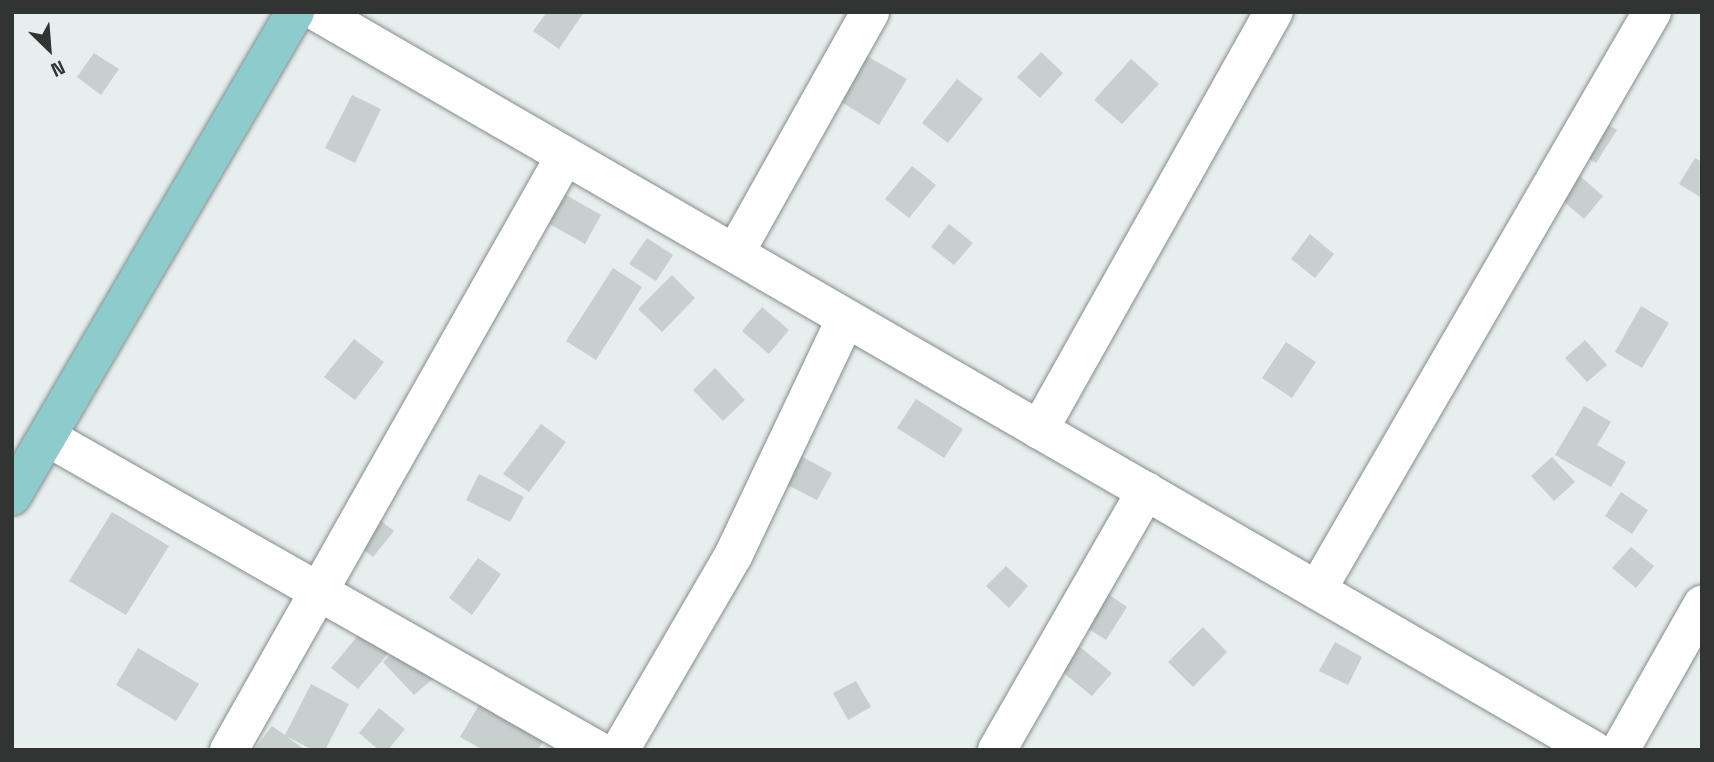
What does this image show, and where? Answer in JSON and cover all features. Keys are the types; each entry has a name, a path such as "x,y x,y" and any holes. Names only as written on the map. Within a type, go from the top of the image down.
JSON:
{"main road":[{"path":"12,496 295,12"}],"street":[{"path":"317,12 1593,750"},
{"path":"735,253 870,12"},
{"path":"1039,430 1274,12"},
{"path":"1317,590 1652,12"},
{"path":"229,750 565,156"},
{"path":"620,750 733,556 846,318"},
{"path":"47,437 597,750"},
{"path":"997,750 1146,491"},
{"path":"1620,750 1702,606"}],"building":[{"path":"547,12 584,12 559,49 533,31"},
{"path":"860,52 907,79 879,125 833,97"},
{"path":"1041,52 1063,73 1040,98 1017,77"},
{"path":"94,53 119,69 101,95 77,77"},
{"path":"1131,59 1159,84 1122,124 1094,100"},
{"path":"957,79 983,99 948,143 922,123"},
{"path":"352,95 381,109 355,163 325,148"},
{"path":"1590,114 1617,130 1596,163 1570,147"},
{"path":"1695,158 1702,162 1702,198 1679,184"},
{"path":"912,166 936,185 909,218 885,199"},
{"path":"1574,171 1603,196 1584,219 1554,193"},
{"path":"554,188 601,215 585,244 537,217"},
{"path":"949,224 973,243 954,265 931,247"},
{"path":"1310,234 1334,254 1315,278 1291,259"},
{"path":"647,238 673,255 656,281 629,264"},
{"path":"613,268 642,287 596,360 566,341"},
{"path":"672,275 695,298 662,332 638,309"},
{"path":"1641,306 1669,323 1642,368 1615,352"},
{"path":"762,307 789,330 769,354 742,331"},
{"path":"354,339 384,362 355,400 324,377"},
{"path":"1585,340 1607,365 1587,382 1565,358"},
{"path":"1286,342 1316,362 1292,398 1262,378"},
{"path":"715,368 745,400 723,421 693,390"},
{"path":"916,399 963,429 944,458 897,428"},
{"path":"1584,406 1611,422 1597,445 1626,462 1611,487 1555,455"},
{"path":"541,424 566,442 529,492 503,474"},
{"path":"783,446 832,473 817,500 768,475"},
{"path":"1552,457 1575,482 1554,501 1531,476"},
{"path":"479,474 524,497 510,522 466,500"},
{"path":"1621,492 1648,510 1632,534 1605,516"},
{"path":"112,512 169,546 126,615 69,581"},
{"path":"371,513 394,531 373,557 351,540"},
{"path":"1631,547 1654,566 1636,588 1612,568"},
{"path":"478,558 501,574 472,615 449,598"},
{"path":"1006,566 1028,586 1009,608 986,586"},
{"path":"1102,590 1127,607 1106,640 1081,624"},
{"path":"365,627 392,649 358,689 331,668"},
{"path":"1203,627 1227,652 1193,687 1168,662"},
{"path":"1069,638 1112,673 1092,696 1050,662"},
{"path":"1335,642 1362,657 1348,685 1319,671"},
{"path":"403,643 435,677 414,695 383,662"},
{"path":"138,648 199,684 176,721 116,685"},
{"path":"856,681 871,707 848,720 833,693"},
{"path":"311,684 349,704 325,750 313,750 286,736 305,750 254,750 272,726 285,735"},
{"path":"485,695 548,732 538,750 483,750 460,737"},
{"path":"379,708 405,729 388,750 379,750 359,733"}]}
